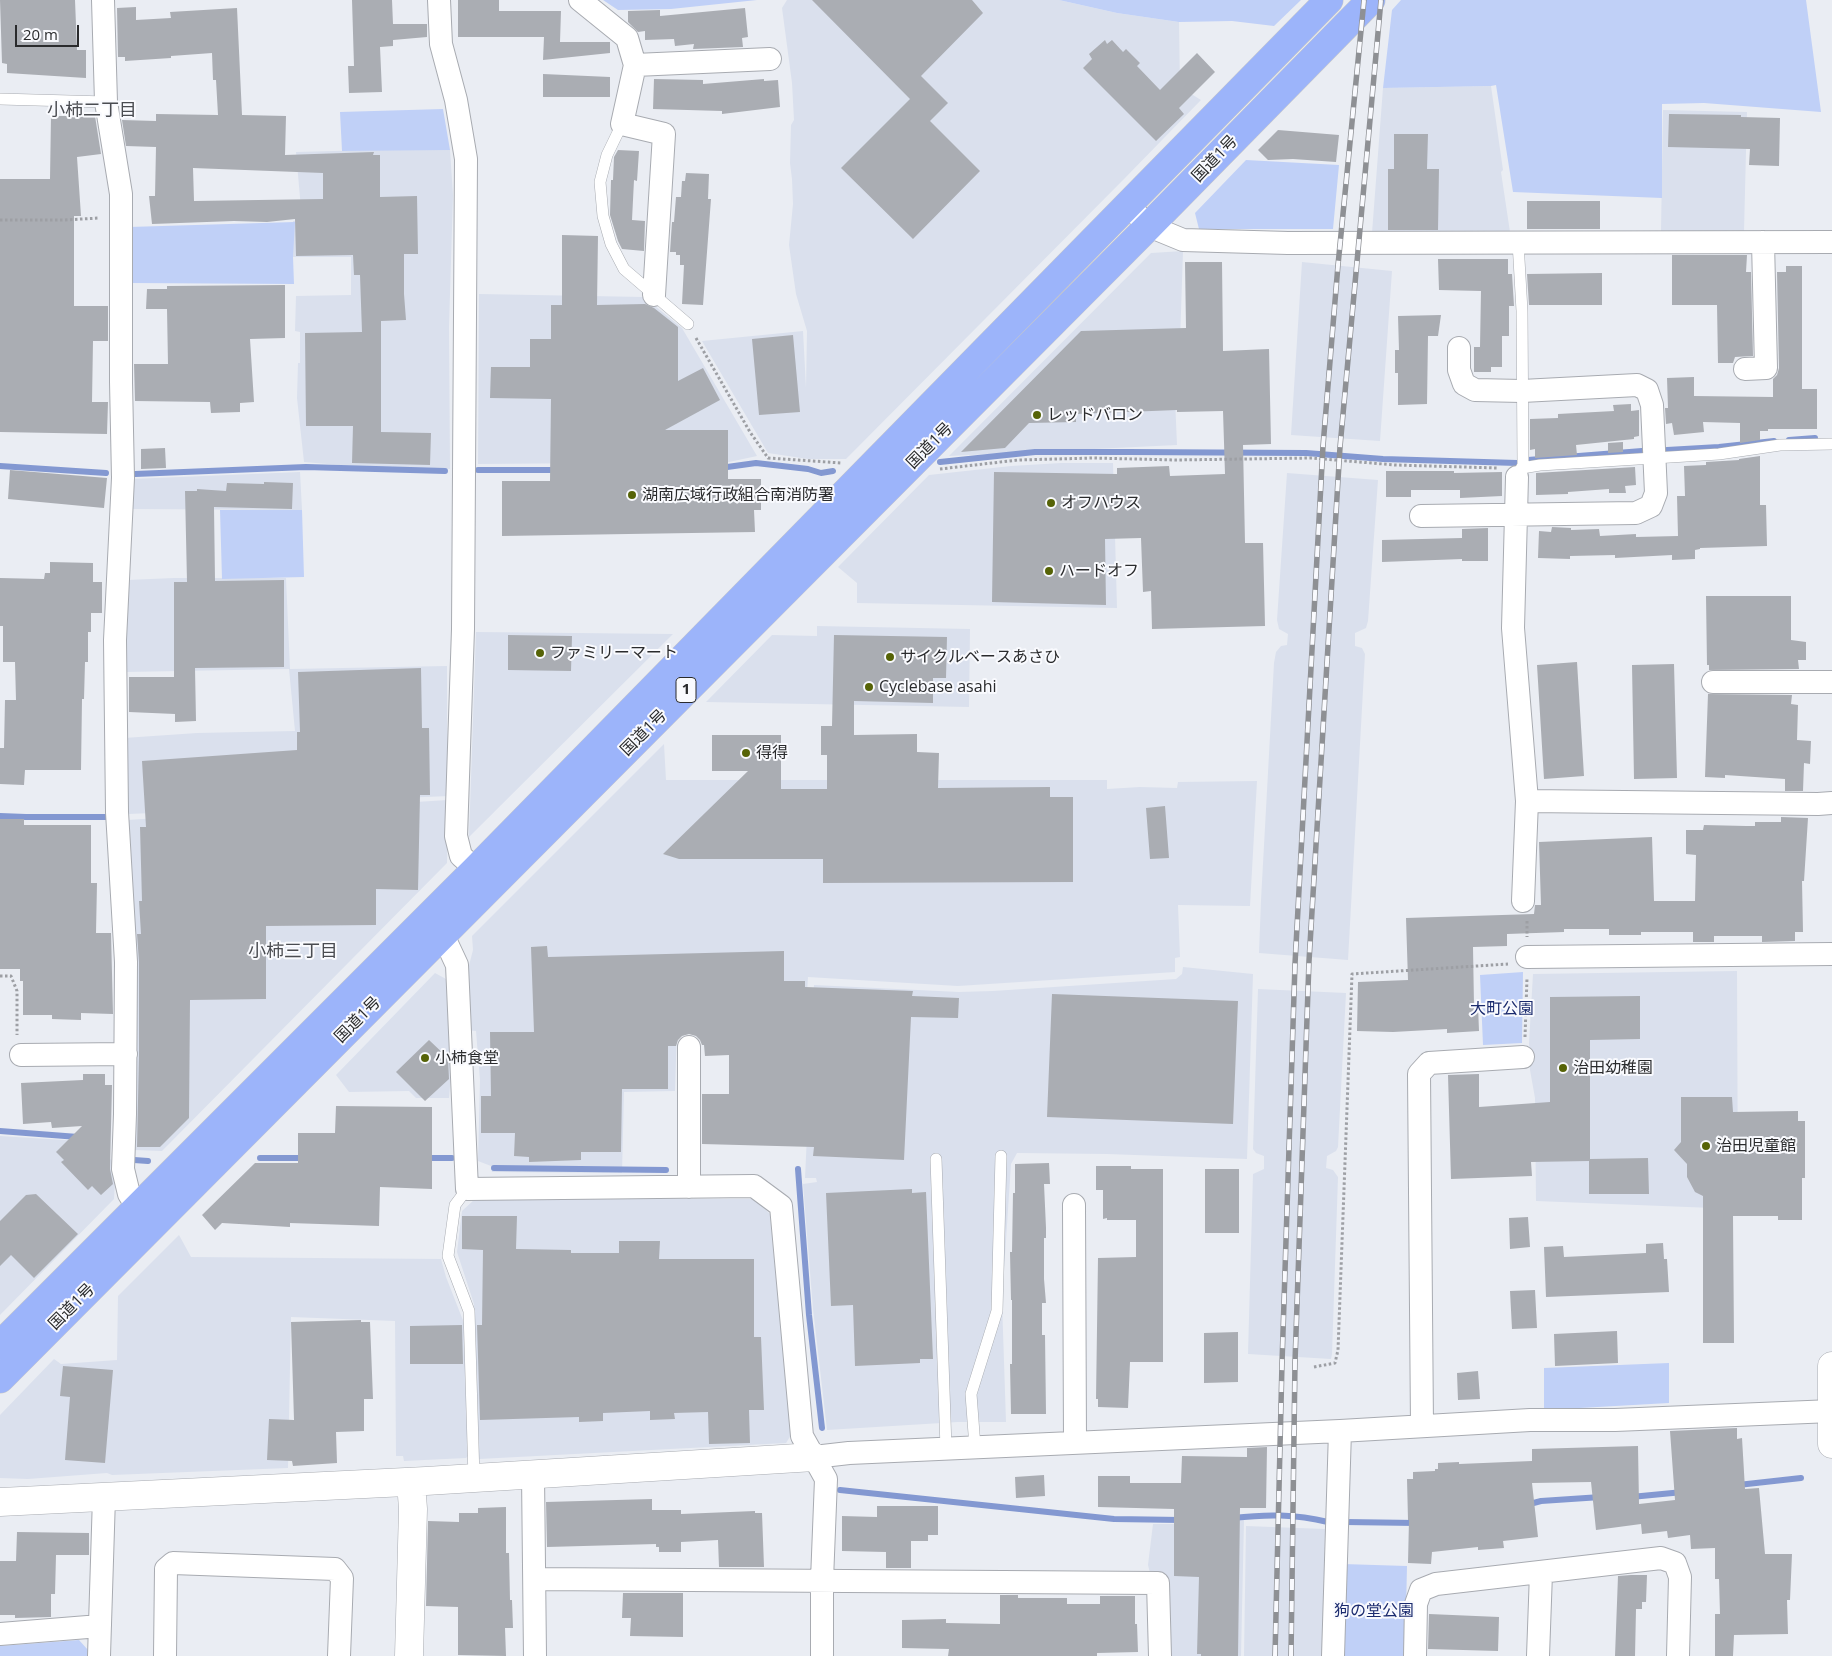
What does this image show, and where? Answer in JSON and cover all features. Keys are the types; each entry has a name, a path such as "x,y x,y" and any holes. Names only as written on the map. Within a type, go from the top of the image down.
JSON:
{"highway":[{"name":"国道1号","path":"0,1345 476,869 1329,0"},
{"name":"国道1号","path":"0,1379 1149,226 1371,0"}],"street":[{"path":"103,0 106,102 121,194 121,382 124,478 115,640 117,812 126,962 123,1169 129,1194 137,1207"},
{"path":"439,0 441,44 456,100 466,159 463,629 456,836 462,856 476,869"},
{"path":"580,0 627,38 636,65 622,124 664,134 654,295"},
{"path":"636,65 770,59"},
{"path":"1127,205 1149,226 1183,240 1288,244 1832,242"},
{"path":"1745,369 1766,368 1763,242"},
{"path":"1421,516 1636,513 1651,506 1656,492 1652,404 1647,390 1637,386 1522,391 1475,390 1464,384 1459,370 1459,348"},
{"path":"1519,473 1513,628 1527,801 1524,900"},
{"path":"1713,682 1832,682"},
{"path":"1527,801 1832,803"},
{"path":"442,935 458,965 467,1189 754,1186 781,1206 802,1436 826,1479 822,1580 822,1656"},
{"path":"1528,960 1832,954"},
{"path":"689,1047 689,1187"},
{"path":"21,1055 126,1054"},
{"path":"1422,1426 1419,1074 1429,1063 1523,1057"},
{"path":"1074,1205 1075,1442"},
{"path":"1832,1366 1832,1444"},
{"path":"0,1502 411,1482 946,1448 1340,1431 1530,1420 1615,1420 1832,1411"},
{"path":"1333,1656 1340,1431"},
{"path":"532,1474 535,1656"},
{"path":"409,1656 413,1509 411,1482"},
{"path":"99,1656 104,1497"},
{"path":"1415,1656 1416,1604 1422,1590 1436,1584 1661,1558 1675,1564 1680,1577 1678,1656"},
{"path":"165,1656 166,1570 173,1563 336,1569 342,1578 339,1656"},
{"path":"1538,1656 1541,1573"},
{"path":"535,1579 1158,1583 1160,1656"},
{"path":"0,1634 100,1626"}],"lane":[{"path":"0,99 106,102"},
{"path":"622,124 607,155 600,182 604,216 611,244 624,269 688,324"},
{"path":"1518,242 1522,311 1523,465 1519,473"},
{"path":"1519,473 1654,458 1720,454 1780,445 1832,444"},
{"path":"974,1447 971,1394 997,1311 1001,1156"},
{"path":"936,1159 946,1448"},
{"path":"467,1189 455,1205 448,1256 469,1311 474,1478"}],"path":[{"path":"0,220 65,220 121,217"},
{"path":"688,324 750,432 768,458 846,464"},
{"path":"936,470 1009,461 1058,458 1175,460 1312,458 1395,465 1506,468 1519,473"},
{"path":"1523,1057 1528,960 1527,904 1524,900"},
{"path":"1314,1367 1335,1363 1338,1350 1352,974 1528,960"},
{"path":"0,976 11,976 17,991 17,1046 21,1055"}],"shaded area":[{"path":"787,0 1059,0 1117,13 1179,22 1180,87 1201,100 846,459 808,459 768,453 702,341 803,331 806,388 807,331 796,294 789,245 793,204 790,163 791,125 794,120 792,83 782,8"},
{"path":"1491,86 1510,232 1372,233 1383,88"},
{"path":"1663,110 1747,112 1744,231 1661,231"},
{"path":"450,150 453,195 449,327 450,469 351,466 304,462 297,398 300,332 295,331 296,296 351,295 351,257 293,257 293,221 302,220 296,152"},
{"path":"1183,251 1180,342 1174,375 1177,445 949,456 1151,253"},
{"path":"1302,262 1392,271 1380,441 1291,435"},
{"path":"479,294 644,297 682,328 757,456 729,462 478,464"},
{"path":"1061,463 1113,463 1117,608 857,603 857,583 838,567 929,475 1011,466"},
{"path":"300,472 302,510 128,509 131,479"},
{"path":"1287,473 1378,480 1368,621 1366,628 1355,633 1355,646 1362,648 1365,654 1348,960 1259,953 1274,663 1276,652 1281,646 1287,645 1288,634 1279,629 1277,620"},
{"path":"286,578 290,669 447,666 450,796 297,802 200,811 128,814 124,738 197,733 295,731 289,669 125,672 127,580"},
{"path":"817,626 970,629 969,707 706,702 772,635 817,636"},
{"path":"476,632 673,634 469,837"},
{"path":"664,744 666,780 1107,780 1107,789 1140,787 1177,788 1178,782 1257,781 1250,906 1178,905 1180,957 1175,958 1175,972 958,986 808,977 805,1023 677,1027 675,1091 624,1092 622,1173 492,1172 491,1166 478,1161 480,1080 476,1031 465,1030 465,981 473,950 472,936"},
{"path":"448,800 447,863 162,1151 134,1150 127,820"},
{"path":"1183,967 1253,974 1247,1159 1017,1153 1011,1164 1002,1301 1006,1422 958,1422 827,1430 813,1309 803,1184 817,1182 816,1178 805,1178 814,985 959,992 993,991 1176,979 1182,974"},
{"path":"1737,971 1738,1209 1536,1201 1535,1098 1530,1070 1529,1043 1533,974"},
{"path":"435,973 446,979 448,984 452,1062 449,1098 416,1098 409,1091 349,1092 336,1075"},
{"path":"1258,989 1346,993 1338,1147 1336,1151 1327,1156 1326,1168 1333,1170 1338,1177 1331,1359 1248,1354 1253,1174 1264,1169 1264,1156 1256,1153 1253,1149"},
{"path":"0,1136 97,1142 97,1148 116,1164 114,1199 0,1315"},
{"path":"475,1199 755,1199 770,1214 791,1435 786,1443 479,1459 474,1304 457,1252 462,1211"},
{"path":"179,1235 191,1257 441,1259 464,1323 470,1454 466,1458 404,1461 403,1456 396,1456 395,1321 291,1317 288,1468 112,1475 107,1473 28,1479 0,1478 0,1415 54,1359 61,1364 117,1360 118,1296"},
{"path":"1244,1520 1241,1656 1170,1656 1148,1565 1153,1524 1210,1524"},
{"path":"1246,1526 1325,1529 1322,1656 1244,1656"}],"green space":[{"path":"603,0 757,0 671,9 618,10"},
{"path":"1059,0 1301,0 1274,26 1232,21 1179,22 1117,13"},
{"path":"1401,0 1806,0 1821,112 1704,103 1662,104 1662,198 1513,192 1496,85 1383,88 1392,10"},
{"path":"443,109 450,150 342,151 340,112"},
{"path":"1246,160 1339,165 1333,229 1199,229 1195,213"},
{"path":"295,222 294,284 130,283 129,227"},
{"path":"220,510 302,510 304,577 222,579"},
{"name":"大町公園","path":"1523,972 1522,1043 1483,1045 1480,975"},
{"path":"1669,1363 1669,1403 1544,1410 1544,1368"},
{"name":"狗の堂公園","path":"1343,1564 1407,1566 1405,1656 1341,1656"},
{"path":"79,1640 88,1650 88,1656 0,1656 0,1646"}],"building":[{"path":"0,0 75,0 77,50 86,50 86,78 7,73 7,64 2,63"},
{"path":"352,0 392,0 393,24 427,24 427,37 393,40 393,46 380,47 382,92 349,93 348,66 354,66"},
{"path":"458,0 499,0 499,11 561,11 560,42 610,42 610,53 543,60 544,37 458,37"},
{"path":"812,0 972,0 983,13 921,76 948,103 930,121 980,171 913,239 841,168 910,99"},
{"path":"136,7 136,20 171,18 170,12 237,8 242,115 286,116 285,155 374,152 373,155 380,155 380,197 417,196 418,254 404,254 406,320 381,321 381,432 431,433 430,465 352,463 353,426 306,426 305,333 362,332 360,275 354,275 353,255 296,256 295,219 267,222 234,221 152,224 149,196 155,196 156,147 126,146 122,120 156,121 156,114 218,115 216,80 213,80 212,53 125,61 125,57 118,57 117,8","holes":["193,168 323,173 323,199 194,201"]},
{"path":"745,8 748,37 742,38 743,47 693,49 694,44 675,46 674,39 645,40 645,31 638,32 628,22 628,11 660,10 660,16"},
{"path":"1105,40 1107,44 1112,40 1123,52 1126,49 1140,63 1137,66 1160,90 1197,53 1215,72 1179,108 1184,114 1156,141 1083,68 1092,59 1089,54"},
{"path":"543,74 610,77 610,97 543,97"},
{"path":"654,79 703,80 703,84 764,79 764,81 778,80 780,107 722,114 722,111 653,109"},
{"path":"1669,114 1741,115 1741,117 1780,118 1779,166 1749,165 1750,149 1668,147"},
{"path":"51,116 95,116 101,154 77,157 81,216 74,216 74,306 108,306 108,341 93,341 92,402 108,402 107,434 0,432 0,179 50,179"},
{"path":"1278,130 1339,135 1336,162 1293,159 1268,160 1258,150"},
{"path":"1394,134 1428,134 1427,169 1439,169 1438,230 1388,230 1388,169 1394,169"},
{"path":"618,150 639,151 637,181 634,180 632,220 645,221 644,251 622,249 610,215 611,180 613,180 614,157"},
{"path":"686,173 709,174 708,199 711,199 703,305 682,304 684,265 680,265 680,255 676,255 676,252 670,252 676,197 681,197 682,181 685,181"},
{"path":"1527,201 1600,201 1600,229 1527,229"},
{"path":"562,235 598,236 597,305 645,304 654,308 678,327 678,381 703,368 720,400 665,430 728,430 728,479 761,479 761,510 754,510 755,532 502,536 502,481 550,481 551,399 490,398 491,367 530,367 530,339 551,339 551,305 562,305"},
{"path":"1672,255 1747,255 1746,272 1751,272 1753,356 1735,357 1733,363 1718,363 1717,305 1672,305"},
{"path":"1438,259 1508,259 1508,274 1512,274 1514,306 1509,306 1509,336 1502,336 1502,367 1491,367 1491,372 1474,372 1474,347 1480,347 1481,291 1439,290"},
{"path":"1185,262 1222,262 1223,351 1269,349 1271,444 1243,445 1245,543 1263,543 1265,626 1152,629 1151,591 1143,592 1141,538 1105,539 1106,605 992,602 994,472 1117,474 1117,468 1169,466 1170,476 1225,474 1223,411 1177,412 1177,410 1076,414 1076,422 1029,423 1005,448 961,452 1081,331 1186,328"},
{"path":"1786,266 1802,266 1802,389 1817,389 1817,429 1768,429 1768,431 1760,431 1760,440 1740,443 1740,423 1703,422 1704,432 1674,435 1672,423 1666,424 1665,408 1668,408 1667,378 1694,377 1694,396 1773,397 1773,379 1777,375 1779,368 1777,272 1786,272"},
{"path":"1602,273 1602,305 1529,305 1527,274"},
{"path":"285,285 285,338 250,339 254,402 240,403 240,412 211,413 210,402 135,401 134,364 168,364 167,309 146,309 147,289 167,289 167,286"},
{"path":"1441,315 1438,336 1428,336 1427,404 1398,405 1398,373 1395,373 1395,350 1399,350 1398,316"},
{"path":"793,335 800,412 759,415 752,339"},
{"path":"1631,404 1631,411 1639,410 1639,436 1634,437 1634,439 1576,445 1577,455 1535,458 1535,449 1530,450 1530,419 1558,418 1558,414 1614,411 1613,405"},
{"path":"1623,442 1623,452 1608,453 1608,443"},
{"path":"165,448 166,468 141,469 141,449"},
{"path":"1760,456 1760,505 1766,505 1767,546 1700,548 1695,550 1695,559 1672,560 1672,555 1615,558 1615,555 1570,556 1570,559 1538,558 1539,531 1551,532 1552,527 1571,528 1571,530 1599,529 1600,536 1636,534 1636,537 1678,536 1677,496 1685,496 1684,466 1706,465 1706,462 1739,460"},
{"path":"1635,467 1636,485 1625,486 1626,493 1609,493 1609,489 1568,492 1568,494 1536,495 1536,473"},
{"path":"10,470 107,478 104,508 8,499"},
{"path":"1386,471 1502,472 1502,496 1460,498 1460,490 1411,490 1411,497 1386,497"},
{"path":"264,482 293,483 292,509 214,507 215,581 284,580 284,667 195,668 196,721 175,722 175,714 129,712 129,677 174,677 174,582 187,582 185,491 197,491 197,489 226,491 227,483 264,484"},
{"path":"1488,528 1488,561 1462,561 1462,559 1382,562 1382,540 1462,538 1462,529"},
{"path":"50,562 93,563 93,582 102,582 102,613 91,613 91,632 88,632 88,662 85,662 84,699 82,699 81,770 25,770 24,785 0,784 0,748 4,748 5,700 16,700 15,662 3,662 3,626 0,626 0,578 44,579 45,573 50,573"},
{"path":"1706,596 1791,596 1791,640 1806,642 1806,660 1798,660 1799,669 1709,670 1709,665 1707,665"},
{"name":"ファミリーマート","path":"508,635 572,636 571,671 508,670"},
{"path":"834,635 947,637 946,678 933,678 933,703 854,701 854,735 917,734 917,752 939,753 938,788 1050,787 1050,797 1073,797 1073,882 823,883 823,859 679,859 663,854 748,771 712,771 712,735 781,735 781,789 827,789 827,755 821,755 821,726 832,726"},
{"path":"1577,662 1584,776 1544,779 1537,665"},
{"path":"1674,664 1677,778 1634,779 1632,665"},
{"path":"421,668 422,728 429,728 430,795 420,795 418,890 376,889 376,925 266,926 266,999 190,1000 189,1118 160,1147 137,1147 139,962 137,934 141,934 139,901 142,901 140,827 146,827 142,761 297,750 297,732 300,732 298,672"},
{"path":"1708,694 1792,695 1791,704 1798,705 1797,740 1811,741 1810,764 1804,763 1803,791 1785,791 1785,779 1725,775 1725,778 1705,777"},
{"path":"1165,806 1169,858 1150,859 1146,808"},
{"path":"1781,817 1808,818 1804,881 1802,881 1803,932 1795,932 1795,941 1762,942 1762,936 1714,936 1714,942 1693,942 1693,932 1641,932 1641,935 1609,935 1609,929 1564,929 1564,932 1507,934 1507,946 1473,947 1474,1006 1478,1006 1479,1031 1447,1033 1447,1029 1393,1032 1357,1031 1358,982 1408,980 1406,918 1534,914 1535,905 1541,905 1539,842 1652,837 1654,901 1695,901 1696,855 1686,854 1686,830 1703,830 1704,825 1755,826 1755,822 1781,822"},
{"path":"0,819 24,819 24,825 91,825 91,883 97,883 96,933 111,933 113,1014 81,1013 81,1020 52,1019 52,1015 23,1015 23,981 20,981 20,969 0,969"},
{"path":"547,946 548,957 784,951 784,981 805,981 805,987 913,991 912,996 959,998 958,1018 911,1017 904,1160 813,1156 814,1147 702,1144 702,1094 729,1094 729,1055 705,1056 704,1045 696,1036 689,1034 682,1036 676,1046 668,1046 668,1089 622,1089 621,1152 581,1152 581,1160 529,1162 529,1157 514,1156 515,1133 481,1133 481,1096 491,1096 490,1032 534,1032 531,947"},
{"path":"1052,994 1238,1001 1233,1124 1047,1117"},
{"path":"1640,996 1640,1039 1590,1040 1590,1159 1648,1158 1649,1194 1589,1194 1589,1161 1531,1162 1532,1176 1451,1179 1448,1075 1479,1074 1479,1107 1550,1102 1550,997"},
{"path":"429,1040 448,1058 449,1079 425,1101 396,1072"},
{"path":"83,1074 105,1074 105,1085 112,1085 110,1169 113,1184 101,1195 92,1186 88,1190 61,1162 64,1160 56,1152 82,1126 52,1128 51,1122 23,1124 21,1083 83,1080"},
{"path":"1681,1097 1732,1097 1733,1112 1798,1111 1798,1121 1805,1121 1805,1178 1802,1178 1802,1220 1778,1220 1778,1216 1733,1216 1734,1343 1703,1343 1703,1196 1695,1192 1687,1177 1687,1164 1674,1150 1681,1142"},
{"path":"336,1106 432,1107 432,1189 380,1187 379,1226 290,1223 290,1227 222,1223 215,1230 202,1215 255,1163 298,1163 298,1133 335,1133"},
{"path":"1049,1163 1050,1184 1044,1184 1046,1238 1044,1238 1044,1279 1046,1303 1042,1303 1042,1335 1045,1335 1046,1414 1011,1414 1012,1300 1010,1252 1012,1252 1015,1164"},
{"path":"1096,1166 1131,1166 1131,1169 1163,1169 1163,1362 1130,1362 1128,1408 1098,1407 1098,1399 1096,1399 1098,1258 1136,1257 1136,1220 1103,1219 1103,1190 1096,1190"},
{"path":"1205,1169 1239,1169 1239,1233 1205,1233"},
{"path":"912,1189 912,1193 926,1192 933,1359 920,1359 920,1363 855,1366 853,1305 831,1306 826,1193"},
{"path":"36,1194 78,1234 34,1278 11,1255 0,1266 0,1221 26,1195"},
{"path":"462,1216 517,1216 516,1249 571,1250 571,1253 619,1253 619,1241 660,1241 659,1259 754,1259 754,1337 761,1337 764,1410 749,1410 750,1443 709,1444 708,1412 674,1413 675,1419 650,1420 650,1411 603,1413 603,1421 579,1422 579,1417 480,1420 477,1325 482,1325 483,1250 462,1249"},
{"path":"1528,1217 1530,1247 1510,1249 1509,1218"},
{"path":"1663,1243 1664,1259 1667,1259 1669,1292 1546,1297 1544,1247 1563,1246 1564,1257 1646,1253 1646,1244"},
{"path":"1535,1290 1537,1328 1512,1329 1510,1291"},
{"path":"361,1320 361,1322 370,1322 373,1399 364,1399 364,1431 336,1432 337,1463 293,1466 292,1461 267,1460 269,1419 294,1420 291,1322"},
{"path":"462,1325 463,1364 410,1364 410,1326"},
{"path":"1617,1331 1618,1363 1555,1366 1554,1334"},
{"path":"1238,1332 1238,1382 1204,1383 1204,1333"},
{"path":"63,1366 113,1370 105,1463 65,1460 70,1397 60,1396"},
{"path":"1478,1371 1480,1399 1458,1400 1457,1373"},
{"path":"1737,1428 1737,1439 1742,1438 1745,1489 1759,1488 1765,1554 1792,1554 1790,1600 1787,1600 1788,1634 1734,1635 1733,1656 1715,1656 1715,1614 1720,1614 1719,1579 1715,1579 1715,1548 1691,1549 1690,1535 1668,1538 1667,1531 1642,1534 1641,1524 1596,1530 1591,1482 1532,1483 1538,1537 1503,1541 1504,1548 1478,1550 1478,1547 1432,1552 1431,1564 1408,1563 1409,1520 1407,1479 1413,1479 1413,1472 1435,1471 1435,1469 1438,1469 1438,1463 1532,1461 1532,1449 1638,1446 1639,1504 1675,1500 1670,1431"},
{"path":"1267,1447 1266,1508 1240,1508 1238,1656 1201,1656 1201,1654 1197,1654 1199,1577 1174,1576 1174,1509 1098,1507 1098,1476 1130,1476 1130,1483 1181,1483 1182,1456 1247,1457 1247,1448"},
{"path":"1044,1475 1045,1496 1016,1498 1015,1477"},
{"path":"652,1499 652,1510 681,1510 681,1514 755,1511 755,1513 762,1513 764,1567 719,1567 718,1540 681,1542 681,1552 659,1552 659,1547 656,1547 656,1544 547,1547 546,1502"},
{"path":"877,1506 938,1506 938,1535 928,1535 928,1541 911,1541 911,1568 886,1568 886,1552 842,1551 842,1516 877,1517"},
{"path":"506,1507 506,1553 509,1553 510,1600 512,1600 513,1628 505,1628 506,1656 458,1655 458,1607 426,1606 428,1521 459,1522 459,1513 478,1513 478,1508"},
{"path":"17,1532 89,1533 89,1555 56,1555 55,1594 51,1594 51,1617 15,1618 15,1615 0,1615 0,1561 16,1561"},
{"path":"1647,1575 1646,1602 1642,1602 1642,1609 1636,1609 1635,1656 1615,1656 1618,1576"},
{"path":"623,1593 683,1593 683,1637 630,1636 631,1618 622,1618"},
{"path":"1000,1595 1018,1595 1018,1598 1067,1598 1067,1604 1100,1604 1100,1596 1135,1596 1138,1652 1097,1653 1097,1656 948,1656 949,1649 902,1648 902,1620 946,1619 946,1623 1000,1624"},
{"path":"1429,1614 1499,1617 1498,1651 1428,1649"}],"waterway":[{"path":"1789,440 1815,438"},
{"path":"1667,450 1774,441"},
{"path":"1528,460 1642,451"},
{"path":"940,462 1035,452 1128,452 1306,453 1383,459 1517,463"},
{"path":"720,468 756,463 808,469 821,473 833,471"},
{"path":"0,466 106,473"},
{"path":"135,474 306,467 445,471"},
{"path":"478,470 558,470"},
{"path":"0,816 109,817"},
{"path":"0,1131 78,1137"},
{"path":"260,1158 305,1158"},
{"path":"425,1158 452,1158"},
{"path":"134,1160 148,1161"},
{"path":"494,1168 666,1170"},
{"path":"798,1169 809,1315 822,1428"},
{"path":"1738,1485 1801,1478"},
{"path":"840,1490 1114,1519 1181,1520"},
{"path":"1631,1497 1683,1492"},
{"path":"1526,1505 1541,1501 1601,1497"},
{"path":"1233,1518 1281,1516 1304,1517 1328,1522"},
{"path":"1345,1522 1416,1523"}],"railway":[{"path":"1275,1656 1295,964 1323,446 1338,265 1364,0"},
{"path":"1291,1656 1295,1362 1309,961 1340,447 1381,0"}],"place":[{"name":"レッドバロン","path":"1037,415"},
{"name":"湖南広域行政組合南消防署","path":"632,495"},
{"name":"オフハウス","path":"1051,503"},
{"name":"ハードオフ","path":"1049,571"},
{"name":"ファミリーマート","path":"540,653"},
{"name":"サイクルベースあさひ","path":"890,657"},
{"name":"Cyclebase asahi","path":"869,687"},
{"name":"得得","path":"746,753"},
{"name":"小柿食堂","path":"425,1058"},
{"name":"治田幼稚園","path":"1563,1068"},
{"name":"治田児童館","path":"1706,1146"}],"district":[{"name":"小柿二丁目","path":"92,111"},
{"name":"小柿三丁目","path":"293,952"}]}
